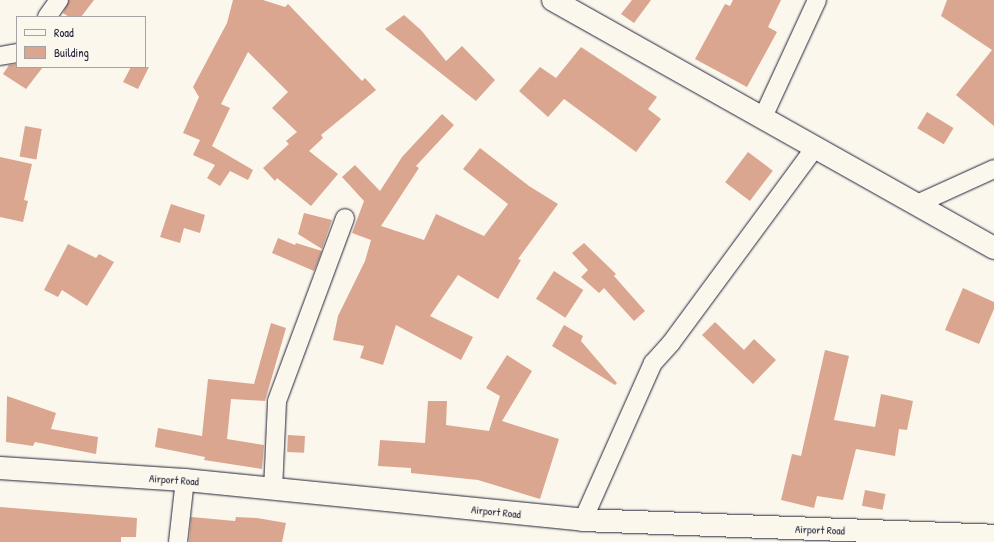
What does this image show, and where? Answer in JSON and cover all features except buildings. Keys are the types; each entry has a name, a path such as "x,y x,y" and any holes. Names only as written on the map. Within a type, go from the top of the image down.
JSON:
{"street":[{"path":"48,16 59,0"},
{"path":"553,0 994,248"},
{"path":"763,117 817,0"},
{"path":"0,56 16,53"},
{"path":"583,520 653,363 671,343 815,148"},
{"path":"917,204 994,169"},
{"path":"273,490 278,401 345,218"},
{"name":"Airport Road","path":"0,468 185,480 583,520 994,536"},
{"path":"178,542 185,480"}]}
